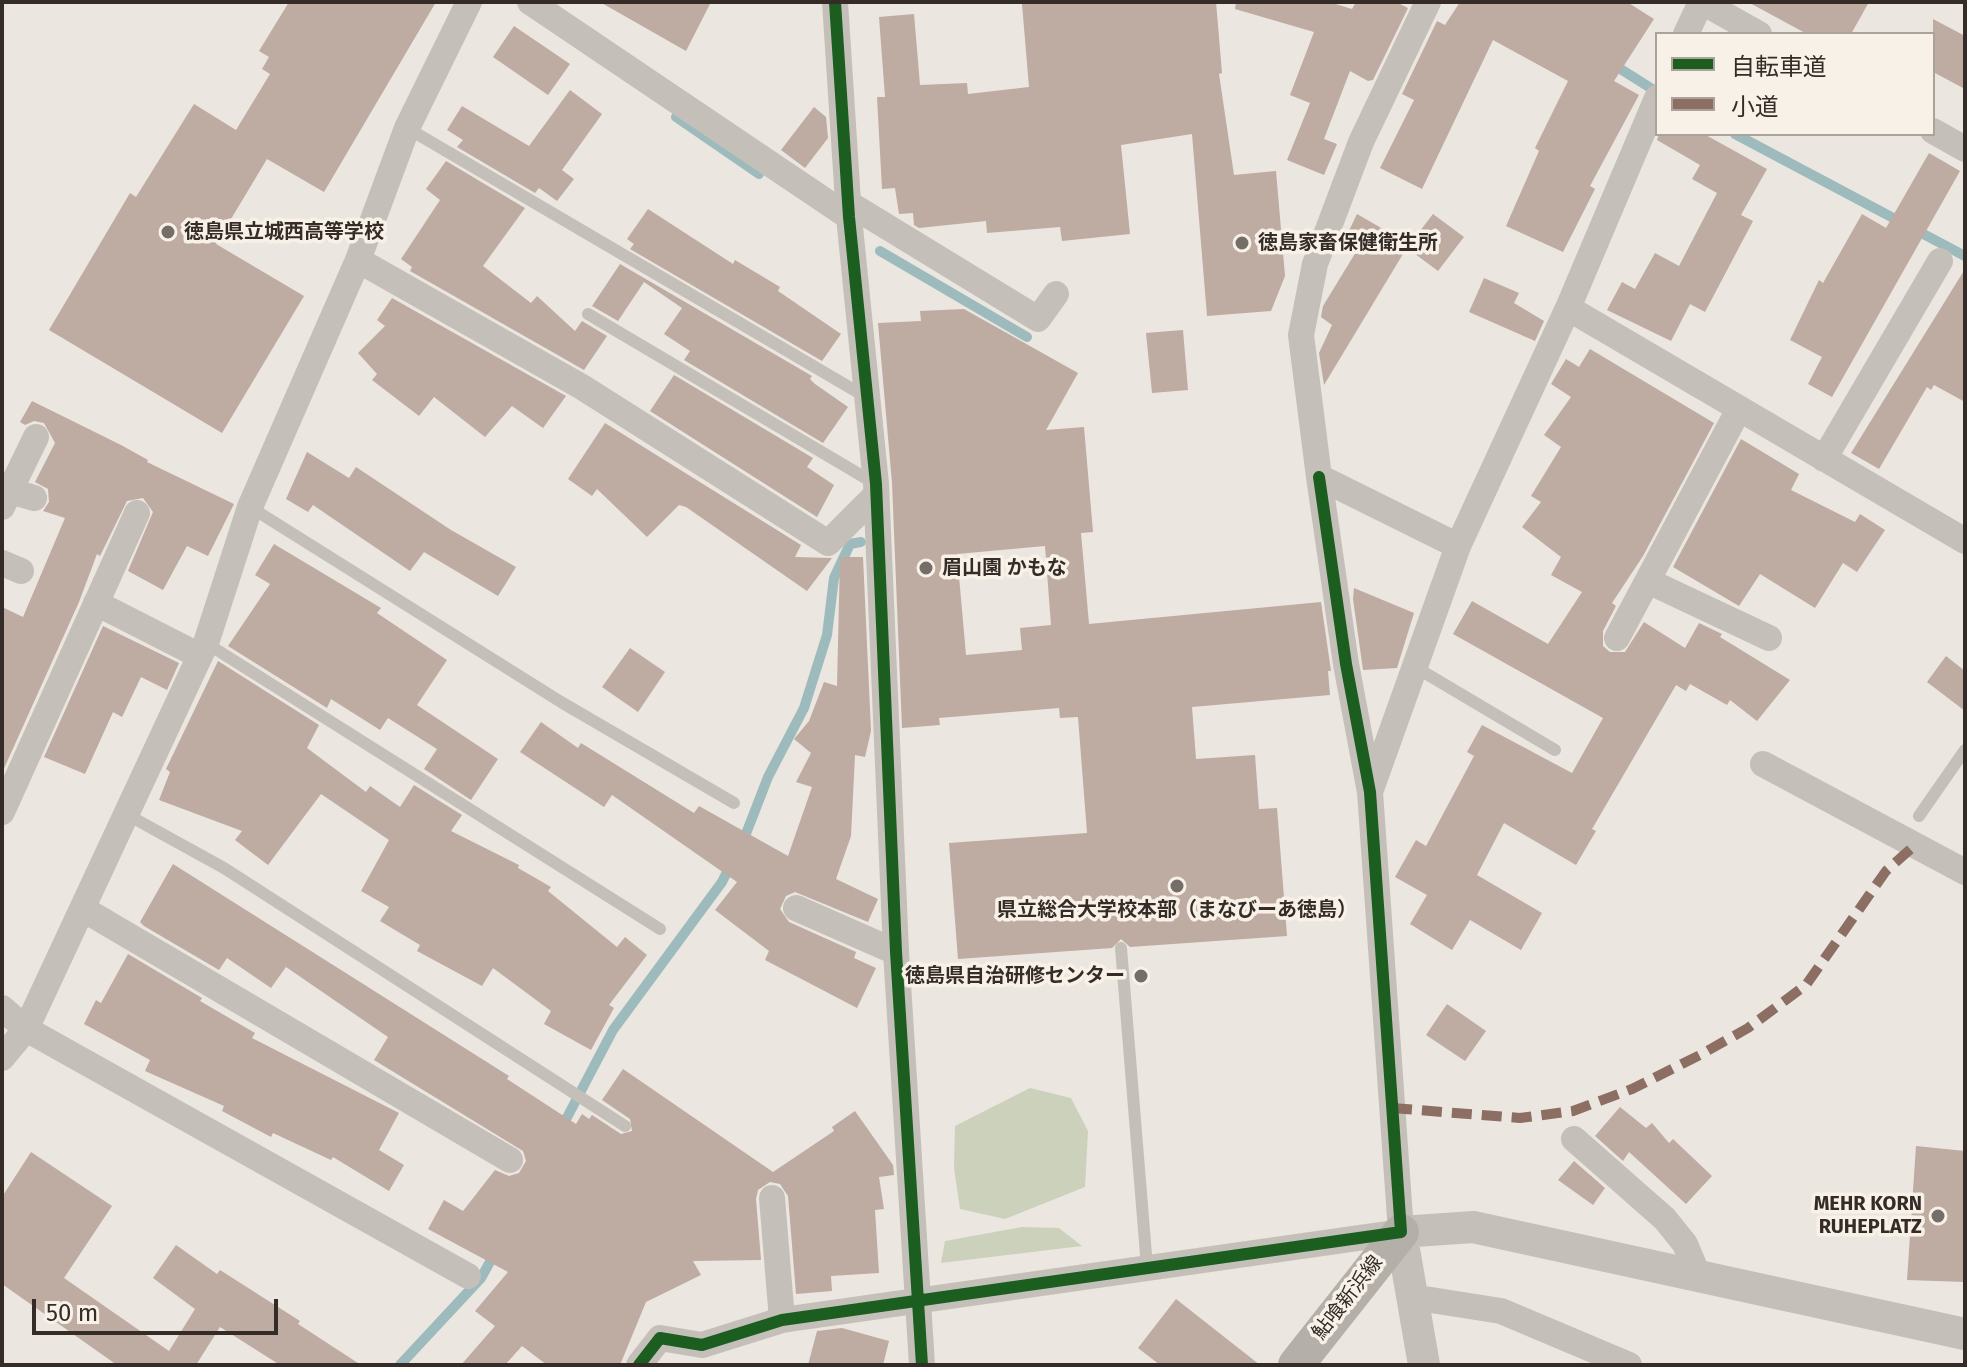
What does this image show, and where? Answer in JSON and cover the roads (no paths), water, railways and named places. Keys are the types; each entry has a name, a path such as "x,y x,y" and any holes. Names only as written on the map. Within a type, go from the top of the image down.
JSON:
{"main road":[{"name":"鮎喰新浜線","path":"1296,1365 1401,1232"}],"street":[{"path":"2,1058 26,1029 203,650 250,507 358,260 407,128 469,2"},
{"path":"530,2 848,210 1038,319 1056,294"},
{"path":"835,2 848,210 876,490 896,952 922,1365"},
{"path":"1424,1365 1401,1232 1370,792 1346,664 1301,335 1315,264 1361,142 1428,2"},
{"path":"1687,32 1701,2 1755,32"},
{"path":"1370,792 1458,546 1568,308 1655,102"},
{"path":"1935,132 1965,149"},
{"path":"358,260 582,387 828,543 876,490"},
{"path":"1824,459 1940,261"},
{"path":"1568,308 1965,541"},
{"path":"1617,638 1739,409"},
{"path":"15,499 36,437"},
{"path":"1319,477 1458,546"},
{"path":"2,812 137,513"},
{"path":"1648,581 1769,638"},
{"path":"96,603 203,650"},
{"path":"1763,764 1965,872"},
{"path":"796,908 896,952"},
{"path":"83,909 510,1160"},
{"path":"2,1008 26,1029 468,1276"},
{"path":"1574,1139 1665,1219 1685,1244 1698,1275"},
{"path":"772,1198 782,1320"},
{"path":"639,1365 660,1338 702,1345 782,1320 1401,1232 1473,1227 1965,1334"},
{"path":"1412,1297 1501,1311 1629,1365"}],"lane":[{"path":"407,128 867,398"},
{"path":"588,314 876,490"},
{"path":"250,507 561,702 734,803"},
{"path":"203,650 660,929"},
{"path":"1415,667 1555,750"},
{"path":"1919,816 1965,750"},
{"path":"126,814 224,868 625,1126"},
{"path":"1121,948 1147,1267"}],"waterway":[{"path":"1611,63 1655,91"},
{"path":"676,117 759,174"},
{"path":"1739,136 1965,256"},
{"path":"880,251 1027,337"},
{"path":"742,844 768,777 804,708 827,635 834,578 850,544 861,542"},
{"path":"562,1127 613,1030 722,882 732,862"},
{"path":"400,1365 481,1278 496,1251"}],"place":[{"name":"徳島県立城西高等学校","path":"168,232"},
{"name":"徳島家畜保健衛生所","path":"1242,243"},
{"name":"眉山園 かもな","path":"926,568"},
{"name":"県立総合大学校本部（まなびーあ徳島）","path":"1177,886"},
{"name":"徳島県自治研修センター","path":"1141,976"},
{"name":"MEHR KORN RUHEPLATZ","path":"1938,1216"}]}
